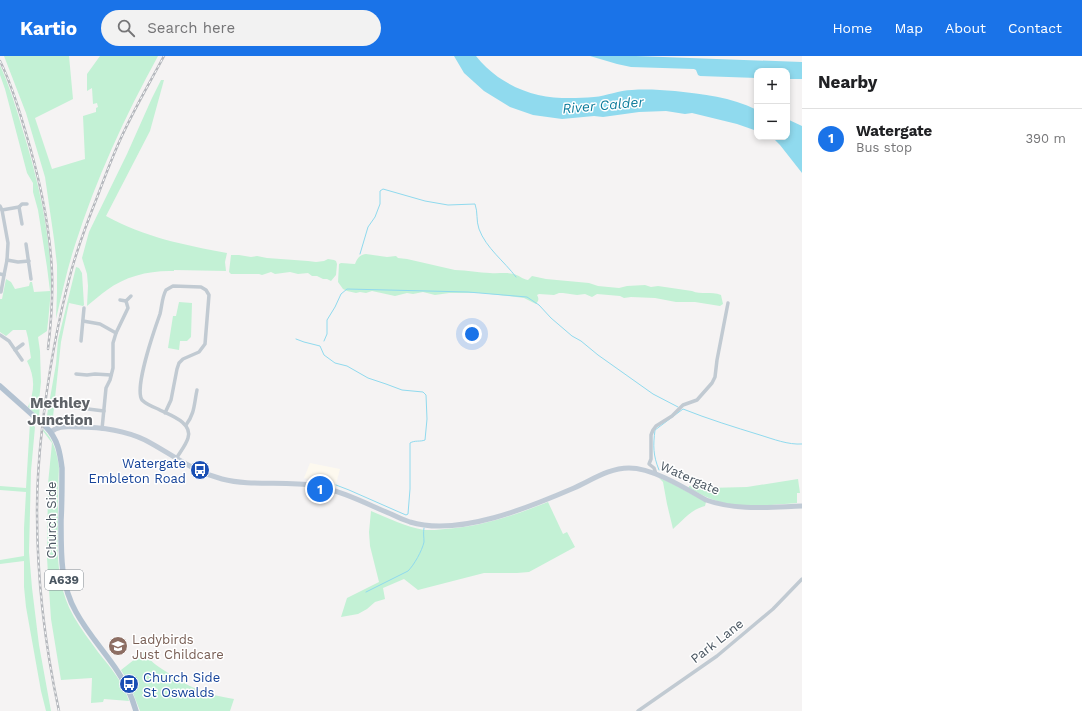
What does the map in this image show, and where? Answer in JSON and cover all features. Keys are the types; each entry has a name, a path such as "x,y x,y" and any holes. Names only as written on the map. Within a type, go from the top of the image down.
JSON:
{"main road":[{"name":"A639","path":"0,386 51,432"},
{"name":"Watergate","path":"51,432 55,428 61,427 89,427 127,433 153,444 176,459 211,476 233,482 298,484 329,489 419,525 464,525 484,521 544,501 612,470 629,468 641,469 656,474 676,483 706,500 713,502 750,508 802,506"},
{"name":"Church Side","path":"51,432 57,443 61,456 62,563 64,580 68,594 89,633 119,672 136,711"}],"street":[{"path":"2,210 27,204"},
{"path":"0,206 2,210 2,224 8,243 7,260 2,275 1,292"},
{"path":"19,207 22,224"},
{"path":"26,244 31,279"},
{"path":"7,260 18,262 29,261"},
{"path":"165,413 171,400 179,363 183,359 199,352 204,344 209,295 206,290 201,287 173,286 166,290 143,368 140,393 142,399 147,404 186,424 189,431 188,437 176,459"},
{"path":"120,300 126,300 131,296"},
{"path":"102,429 106,388 112,376 113,343 128,308 126,300"},
{"path":"641,469 649,464 651,458 651,435 656,426 672,416 683,405 697,400 715,378 728,303"},
{"path":"81,341 84,308"},
{"path":"83,321 100,324 116,333"},
{"path":"0,334 8,341 22,360"},
{"path":"15,350 23,344"},
{"path":"76,374 112,376"},
{"path":"186,424 193,413 197,390"},
{"path":"72,407 104,411"},
{"path":"649,464 654,468 656,474"},
{"name":"Park Lane","path":"638,711 717,656 773,609 802,579"}],"shaded area":[{"path":"310,463 340,469 335,488 324,485 324,482 304,478"}],"green space":[{"path":"4,56 69,56 73,99 35,118 52,169 85,159 83,116 96,112 96,108 98,107 97,103 93,104 92,88 87,91 87,74 100,56 158,56 112,148 92,196 72,254 56,319 57,265 45,177 26,113"},
{"path":"0,65 15,104 33,164 48,239 51,290 47,331 38,337 41,382 39,417 28,407 32,395 33,378 27,361 31,358 26,330 13,330 6,336 0,332 0,299 2,299 6,279 11,282 15,289 29,286 30,282 32,282 34,292 50,291 38,210 33,192 33,183 27,173 0,75"},
{"path":"161,80 164,80 150,131 106,216 135,230 150,235 195,247 227,253 225,262 226,271 174,270 139,275 114,285 87,306 87,274 82,258 89,232"},
{"path":"366,254 387,257 396,256 398,258 455,270 486,273 510,273 528,280 532,276 619,288 645,285 699,293 714,293 721,295 723,304 720,306 695,302 676,302 655,298 624,298 620,296 597,294 592,297 585,294 577,295 559,293 554,295 539,294 537,295 538,301 536,304 524,298 480,293 449,293 435,295 423,292 413,294 407,293 395,296 372,291 366,293 356,293 343,289 338,282 339,264 355,264 362,255"},
{"path":"231,255 316,262 328,259 334,260 337,264 336,275 331,281 317,276 312,276 308,273 298,274 290,272 275,274 271,272 262,275 231,274 229,272"},
{"path":"76,267 79,268 82,273 84,305 69,303 61,342 53,417 54,425 46,421 56,364 58,340"},
{"path":"179,302 192,303 191,337 187,341 180,341 179,350 168,348 173,316 176,316"},
{"path":"30,422 35,427 31,471 29,552 39,645 51,711 46,711 41,691 26,607 24,561 0,564 0,560 24,556 26,492 0,490 0,486 26,488"},
{"path":"43,429 47,433 50,438 54,447 59,467 58,559 64,595 68,606 86,635 116,675 129,701 104,699 103,702 91,703 92,678 61,680 51,619 47,558 48,484 52,443"},
{"path":"659,478 706,502 705,506 692,512 673,529 663,482"},
{"path":"798,479 800,493 797,493 797,503 776,505 734,505 711,499 689,488 689,486 707,488 747,487"},
{"path":"548,502 563,534 567,532 575,547 529,572 484,573 418,590 404,579 383,588 385,599 375,602 358,614 341,617 347,598 379,582 370,546 369,532 371,511 411,527 424,530 437,530 485,523 510,516"},
{"path":"144,652 159,667 190,686 214,695 234,699 230,711 140,711 129,683 121,670"}],"water":[{"name":"River Calder","path":"454,56 476,56 483,65 510,84 532,93 556,98 581,98 627,90 648,90 685,92 727,99 754,109 754,130 737,124 692,113 685,114 666,111 562,119 533,115 510,107 484,91 464,73"},
{"path":"590,56 636,56 802,62 802,79 790,79 790,68 754,68 754,78 700,76 694,69 631,67"},
{"path":"790,120 802,126 802,173 775,140 790,140"}],"waterway":[{"path":"360,254 368,227 375,217 380,204 380,191 383,189 425,201 448,205 475,204 478,226 482,236 516,277"},
{"path":"324,341 327,334 327,320 341,294 347,289 468,292 527,297 539,305 551,318 572,336 581,341 598,355 653,394 678,407"},
{"path":"296,339 320,346 324,355 335,363 347,366 368,378 402,390 423,392 426,395 427,419 425,440 410,443 410,489 408,514 406,515 336,485"},
{"path":"659,470 654,450 655,430 683,409 775,440 791,444 802,444"},
{"path":"366,592 408,571 418,558 423,546 424,528"}],"railway":[{"path":"59,711 46,637 40,587 37,536 39,460 44,409 50,370 66,292 83,233 122,135 164,56"},
{"path":"0,61 11,86 25,130 35,165 46,218 51,255 52,282 52,311 48,349"}],"place":[{"name":"Watergate Embleton Road","path":"200,470"},
{"name":"Watergate","path":"320,489"},
{"name":"Ladybirds Just Childcare","path":"118,646"},
{"name":"Church Side St Oswalds","path":"129,684"}],"district":[{"name":"Methley Junction","path":"60,412"}]}
